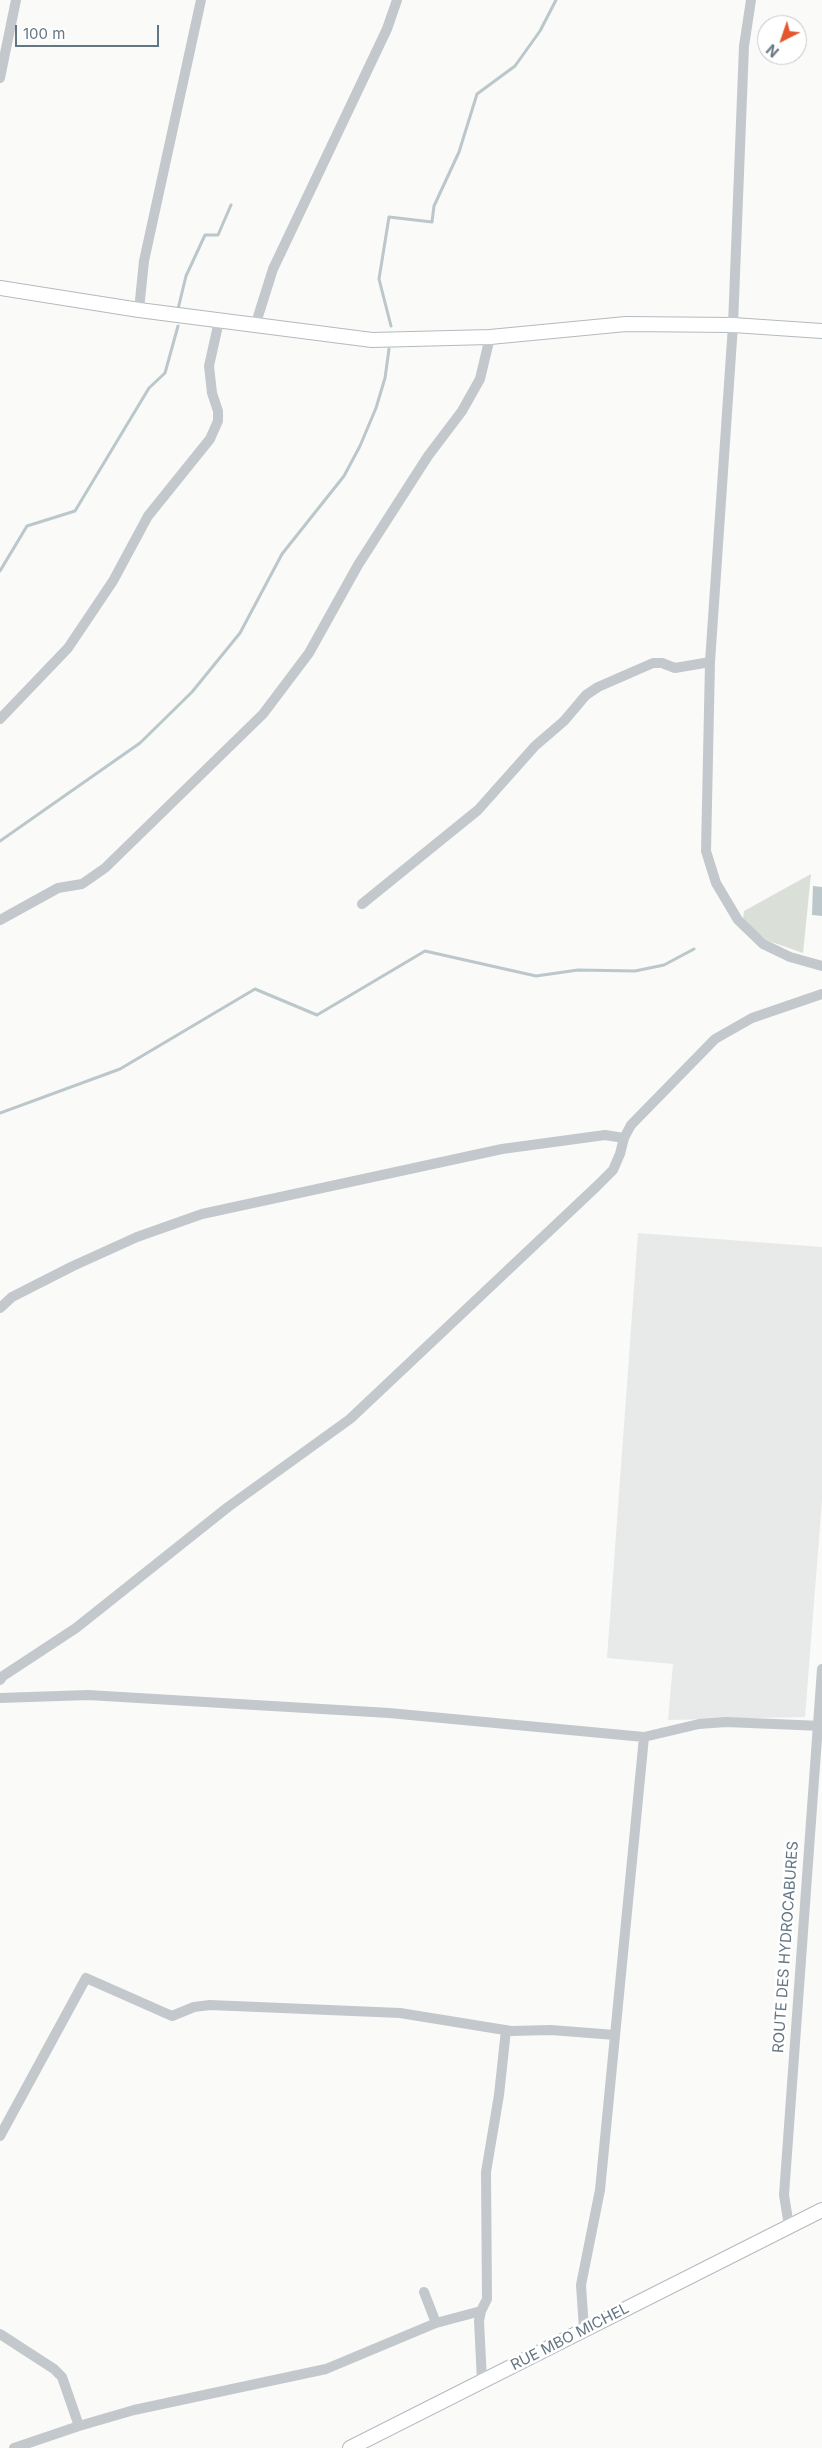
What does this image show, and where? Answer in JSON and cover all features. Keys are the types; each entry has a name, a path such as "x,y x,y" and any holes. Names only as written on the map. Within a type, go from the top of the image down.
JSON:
{"street":[{"path":"0,78 16,0"},
{"path":"139,310 144,261 202,0"},
{"path":"255,326 273,269 387,28 397,0"},
{"path":"750,0 744,46 733,325 710,662 706,851 716,883 738,920 763,944 790,957 822,966"},
{"path":"0,288 219,322 372,340 490,338 626,324 733,325 822,331"},
{"path":"0,719 68,648 113,581 148,516 210,439 218,421 218,411 212,393 209,366 219,322"},
{"path":"0,920 58,888 82,884 105,868 263,714 309,653 358,565 428,456 462,411 480,379 490,338"},
{"path":"362,904 478,810 535,746 564,720 586,695 598,687 653,663 662,662 675,668 710,662"},
{"path":"0,1680 8,1672 76,1628 228,1507 350,1419 613,1170 631,1124 715,1039 752,1018 822,994"},
{"path":"0,1308 12,1297 73,1266 136,1238 202,1214 502,1149 606,1134 624,1138"},
{"name":"ROUTE DES HYDROCABURES","path":"790,2226 784,2195 820,1726 822,1670"},
{"path":"0,1698 33,1695 107,1696 389,1713 644,1737 699,1724 726,1722 820,1726"},
{"path":"584,2330 581,2285 600,2190 644,1737"},
{"path":"0,2136 86,1978 172,2016 194,2007 210,2005 400,2013 506,2030 615,2035"},
{"path":"482,2381 479,2321 481,2311 487,2299 486,2172 499,2096 506,2030"},
{"name":"RUE MBO MICHEL","path":"350,2448 822,2210"},
{"path":"424,2292 436,2323"},
{"path":"14,2448 79,2426 143,2408 326,2369 436,2323 481,2311"},
{"path":"0,2334 54,2368 62,2377 79,2426"}],"shaded area":[{"path":"811,874 803,953 766,940 743,919 744,911"},
{"path":"813,886 822,887 822,916 812,915"},
{"path":"638,1233 822,1247 822,1501 805,1717 668,1720 673,1664 607,1658"}],"waterway":[{"path":"391,326 379,279 389,217 432,222 434,206 459,152 477,94 515,66 540,31 556,0"},
{"path":"178,309 186,276 205,235 218,235 231,205"},
{"path":"0,571 27,526 75,511 149,388 165,373 178,326"},
{"path":"0,841 140,743 192,692 240,633 282,554 344,476 360,446 376,408 385,378 389,349"},
{"path":"0,1113 120,1069 255,989 317,1015 425,951 536,976 578,970 635,971 664,965 694,949"}]}
